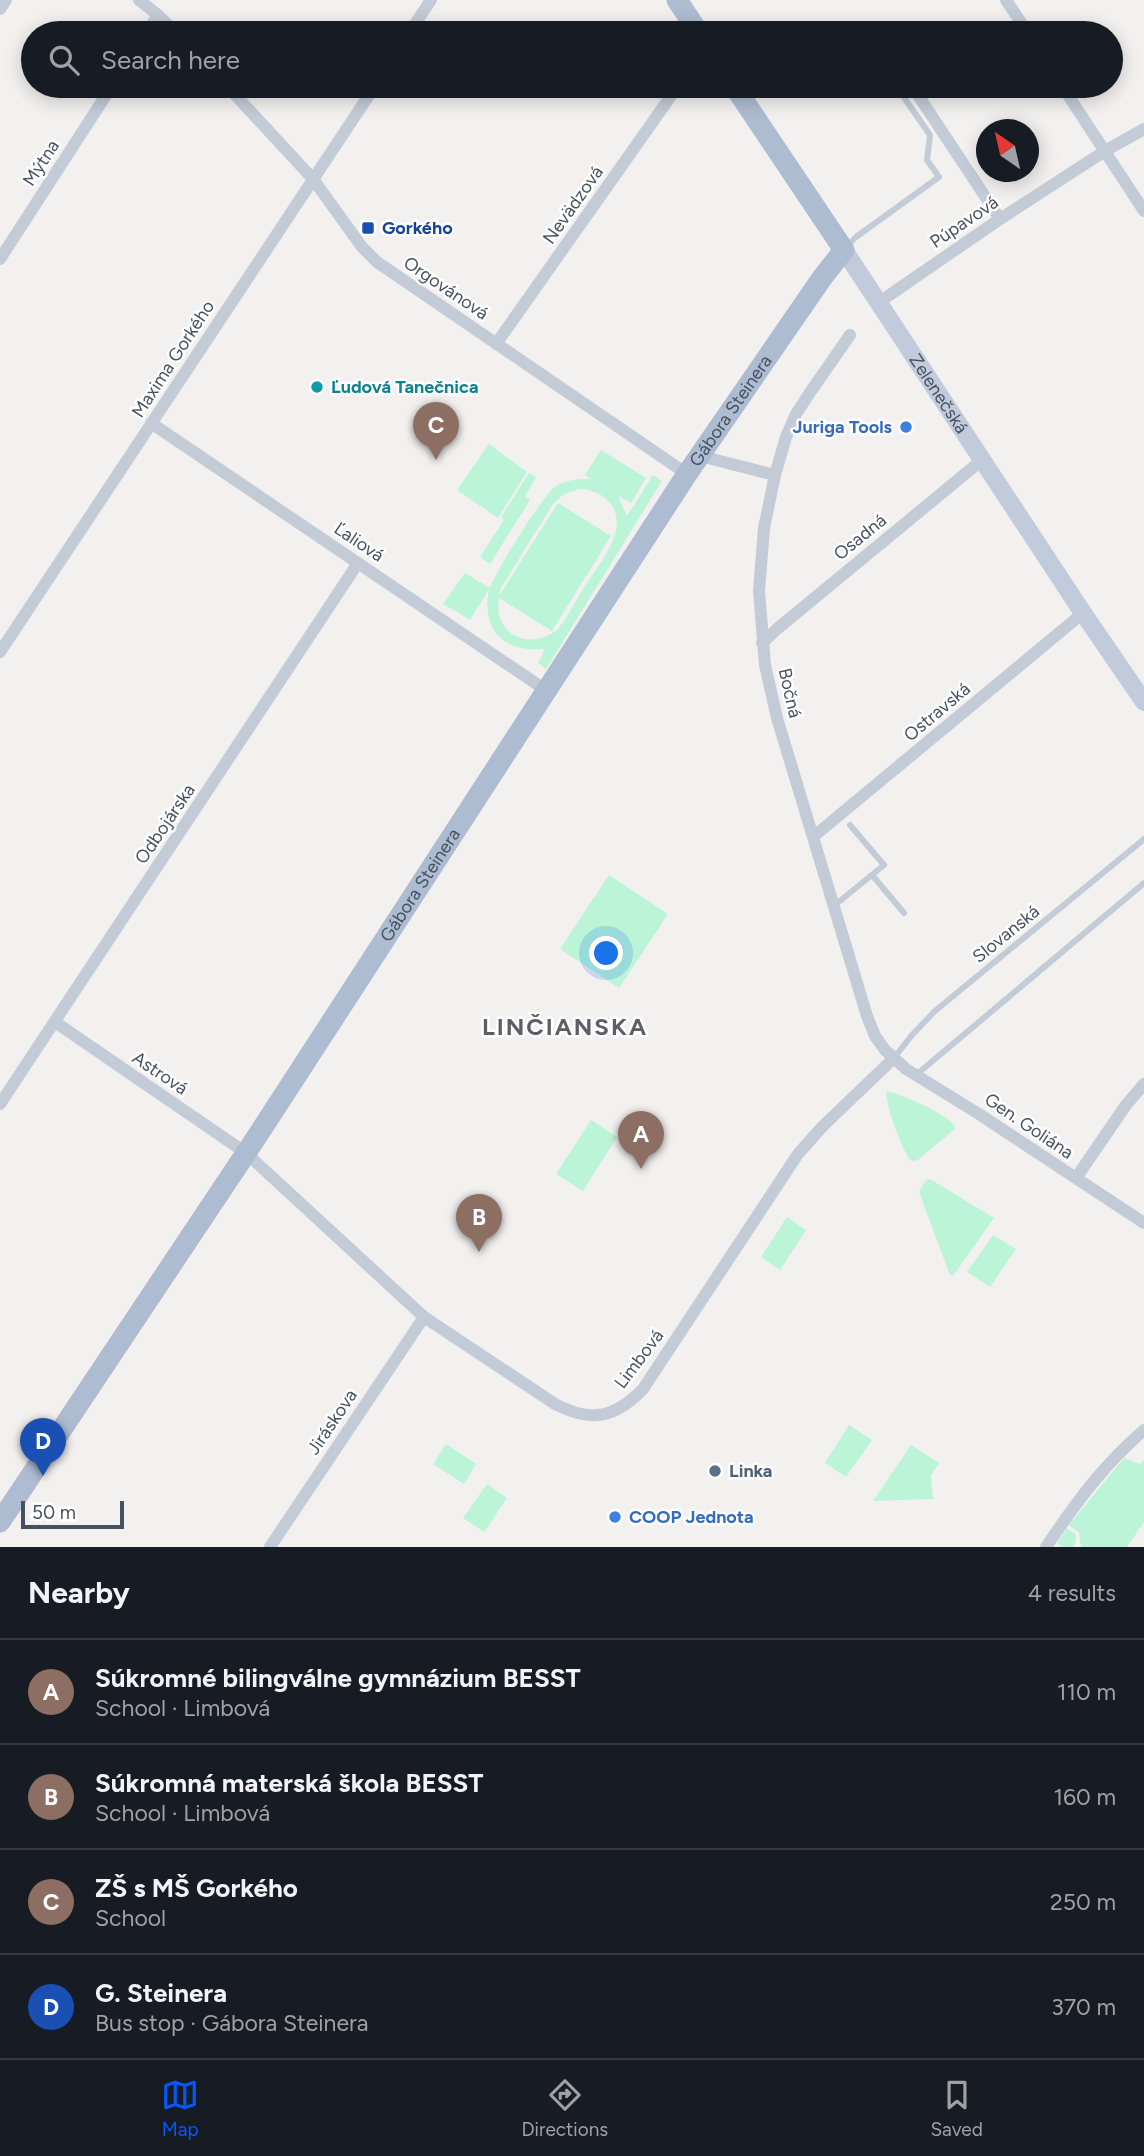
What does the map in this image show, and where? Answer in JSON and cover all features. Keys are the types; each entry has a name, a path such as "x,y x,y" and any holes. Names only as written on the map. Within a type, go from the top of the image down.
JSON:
{"main road":[{"path":"677,0 691,21"},
{"name":"Zelenečská","path":"742,98 844,250"},
{"name":"Gábora Steinera","path":"0,1522 246,1153 687,474 844,250"}],"street":[{"path":"0,9 6,0"},
{"path":"139,0 164,21"},
{"path":"418,21 431,0"},
{"path":"1006,0 1020,21"},
{"path":"154,21 158,15"},
{"name":"Mýtna","path":"0,259 104,98"},
{"name":"Orgovánová","path":"237,98 313,179 368,253 385,268 687,474"},
{"name":"Maxima Gorkého","path":"0,652 367,98"},
{"name":"Nevädzová","path":"496,344 670,98"},
{"path":"920,98 1000,219"},
{"path":"1070,98 1144,211"},
{"name":"Púpavová","path":"878,303 1000,219 1144,129"},
{"name":"Zelenečská","path":"844,250 1144,702"},
{"name":"Bočná","path":"850,335 796,414 775,475 764,528 760,565 762,643 777,719 833,906 875,1036 894,1058"},
{"name":"Ľaliová","path":"151,423 547,691"},
{"path":"700,456 775,475"},
{"name":"Osadná","path":"762,643 982,460"},
{"name":"Odbojárska","path":"0,1104 358,563"},
{"name":"Ostravská","path":"813,837 1083,613"},
{"name":"Astrová","path":"55,1021 246,1153"},
{"name":"Limbová","path":"246,1153 424,1317 569,1411 596,1416 623,1407 643,1389 798,1154 823,1126 894,1058"},
{"name":"Gen. Goliána","path":"894,1058 1144,1223"},
{"path":"1076,1178 1126,1105 1144,1084"},
{"name":"Jiráskova","path":"270,1547 424,1317"},
{"path":"1046,1547 1094,1478 1144,1430"}],"lane":[{"path":"844,250 856,237 939,177 927,160 930,135 904,98"},
{"path":"833,906 884,865 850,825"},
{"name":"Slovanská","path":"894,1058 935,1011 1144,839"},
{"path":"872,875 904,913"},
{"path":"916,1075 1144,883"}],"green space":[{"path":"489,444 527,472 498,518 457,490"},
{"path":"601,450 646,478 631,503 618,496 627,516 653,475 662,481 546,669 538,663 545,649 530,649 507,643 492,628 487,604 489,589 470,620 443,604 465,573 490,588 520,534 549,493 564,482 591,479 585,475","holes":["580,489 603,496 615,512 617,522 612,544 558,629 536,639 516,636 501,622 499,598 552,631 611,536 558,503 499,596 501,588 553,504 564,494"]},
{"path":"529,473 536,478 525,496 530,500 490,564 480,557"},
{"path":"609,875 668,914 619,988 560,949"},
{"path":"887,1091 936,1112 956,1128 918,1160 911,1161 895,1128 888,1106"},
{"path":"591,1120 617,1137 583,1191 556,1174"},
{"path":"930,1179 994,1218 953,1276 950,1275 919,1192 926,1180"},
{"path":"787,1217 806,1230 780,1270 761,1257"},
{"path":"993,1235 1016,1249 990,1287 967,1272"},
{"path":"849,1425 872,1440 846,1477 825,1463"},
{"path":"446,1444 476,1464 464,1484 433,1464"},
{"path":"911,1445 939,1463 931,1476 933,1499 873,1501"},
{"path":"1124,1458 1140,1464 1144,1460 1144,1522 1127,1547 1081,1547 1079,1533 1069,1525"},
{"path":"487,1484 507,1498 484,1532 463,1518"},
{"path":"1067,1528 1076,1535 1073,1547 1062,1547 1057,1543"}],"place":[{"name":"Gorkého","path":"368,228"},
{"name":"Ľudová Tanečnica","path":"317,387"},
{"name":"Juriga Tools","path":"906,427"},
{"name":"ZŠ s MŠ Gorkého","path":"436,460"},
{"name":"Súkromné bilingválne gymnázium BESST","path":"641,1169"},
{"name":"Súkromná materská škola BESST","path":"479,1252"},
{"name":"Linka","path":"715,1471"},
{"name":"G. Steinera","path":"43,1476"},
{"name":"COOP Jednota","path":"615,1517"}],"district":[{"name":"LINČIANSKA","path":"565,1026"}]}
